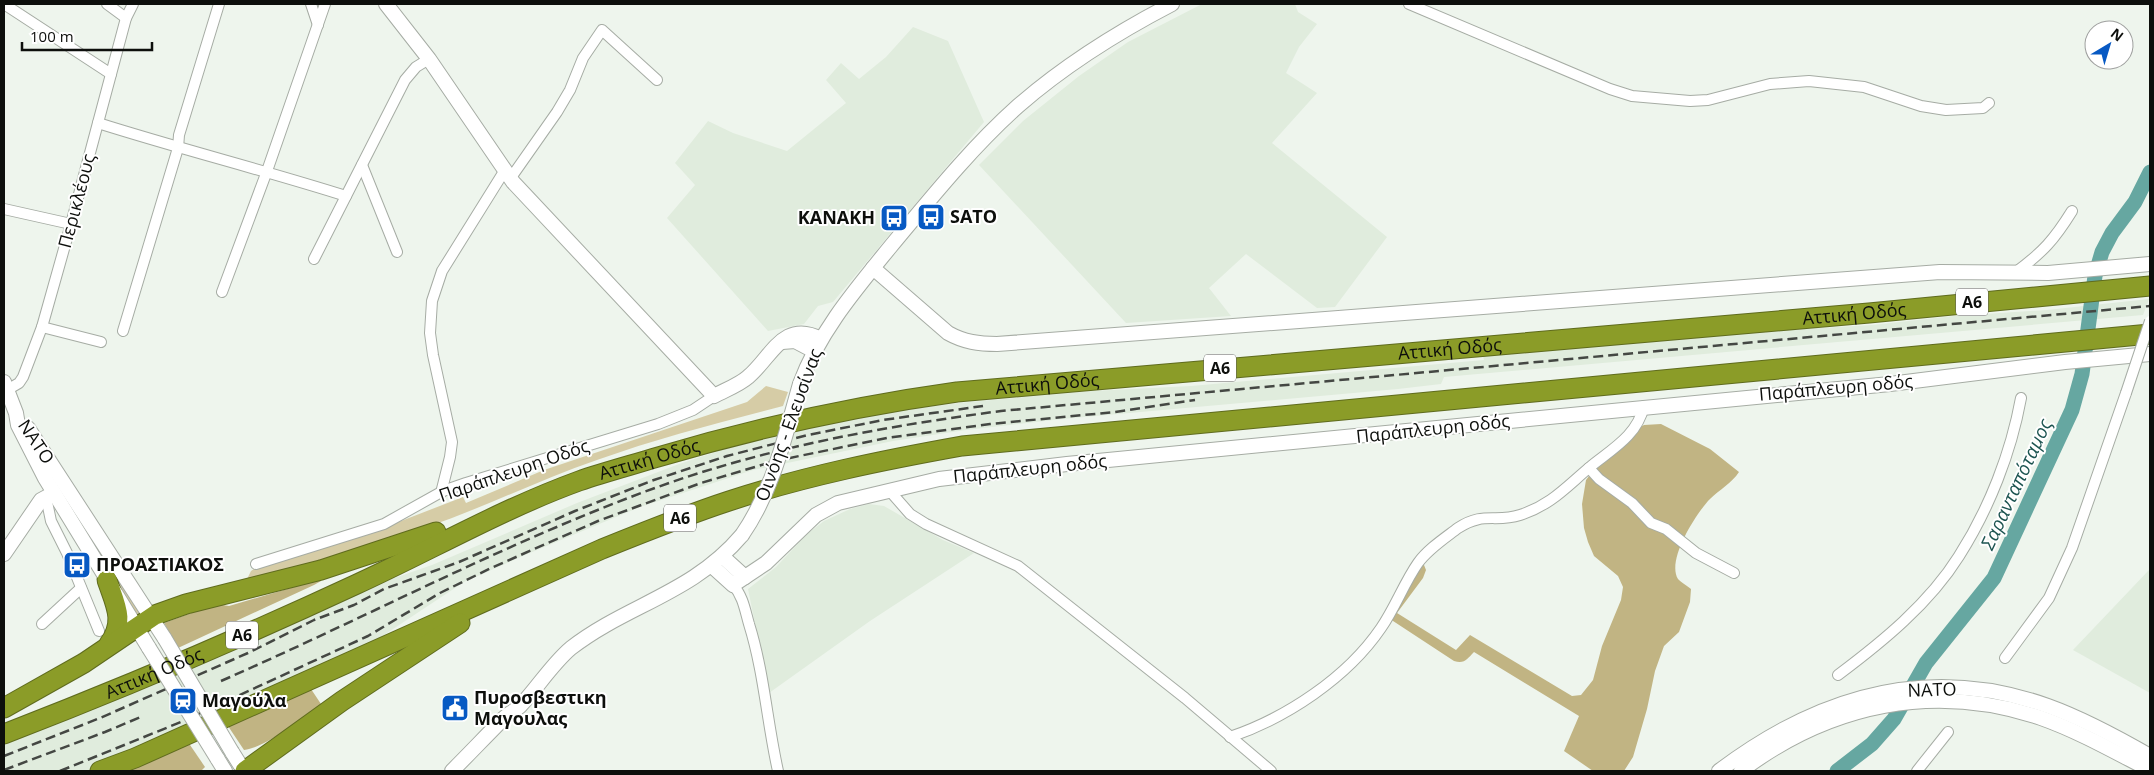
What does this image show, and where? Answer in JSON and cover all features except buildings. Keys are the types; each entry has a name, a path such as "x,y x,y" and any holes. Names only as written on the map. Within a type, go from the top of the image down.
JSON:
{"highway":[{"name":"Αττική Οδός","path":"4,734 101,697 313,604 358,584 475,524 581,480 721,438 905,399 967,391 1869,313 2150,286"},
{"name":"Α6","path":"100,771 135,758 559,568 672,520 805,478 907,456 962,446 2150,334"},
{"path":"4,708 84,663 104,638 186,604 321,570 412,541 450,526 475,524"},
{"path":"244,771 409,655 461,622 510,598 559,568"},
{"path":"104,638 115,636 119,617 107,580"},
{"path":"261,771 266,760 274,751"}],"street":[{"path":"4,4 111,74"},
{"path":"107,4 126,18"},
{"name":"Περικλέους","path":"5,386 19,383 23,377 42,327 126,18 133,4"},
{"path":"123,331 219,4"},
{"path":"311,4 318,25"},
{"path":"222,292 267,171 324,4"},
{"path":"386,4 429,59 507,174 714,396 748,377 772,349 798,333 813,335 817,345"},
{"name":"Οινόης - Ελευσίνας","path":"466,771 510,723 520,706 571,649 614,622 662,597 717,561 742,535 757,511 770,483 800,384 817,345 873,268 958,167 1019,105 1103,44 1172,4"},
{"path":"1409,4 1610,89 1632,96 1690,102 1708,100 1770,84 1809,81 1864,87 1921,106 1946,110 1984,108 1989,103"},
{"path":"441,493 452,442 433,356 430,333 432,301 442,271 507,174 557,112 570,90 583,58 602,30 657,80"},
{"path":"314,259 405,80 416,67 429,59"},
{"path":"98,123 178,148 267,171 346,196"},
{"path":"362,165 397,252"},
{"path":"4,209 71,224"},
{"path":"2016,272 2040,254 2057,236 2072,211"},
{"path":"873,268 948,334 977,344 997,344 1940,272 2048,273 2144,265"},
{"path":"2005,658 2049,598 2072,548 2150,321"},
{"path":"42,327 101,342"},
{"name":"Παράπλευρη οδός","path":"739,581 766,562 801,527 827,508 838,503 939,479 1067,464 1418,431 1644,406 1890,384 2065,362 2150,354"},
{"path":"5,386 16,413"},
{"name":"Παράπλευρη Οδός","path":"256,564 384,524 441,493 466,483 658,424 693,410 714,396"},
{"path":"1838,675 1873,649 1904,621 1938,585 1959,557 1978,523 2001,470 2017,420 2021,398"},
{"path":"1230,737 1282,715 1338,674 1380,629 1420,561 1459,528 1479,518 1517,516 1544,505 1557,497 1589,468 1625,440 1641,416 1644,406"},
{"name":"ΝΑΤΟ","path":"16,413 18,425 50,495 107,580 144,622 165,639 244,771"},
{"name":"ΝΑΤΟ","path":"16,413 26,425 144,622 149,648 225,771"},
{"path":"1589,468 1599,478 1632,502 1651,523 1666,529 1696,553 1734,573"},
{"path":"889,490 910,514 932,528 1018,566 1185,698 1271,771"},
{"path":"4,554 38,504 50,495"},
{"path":"50,495 51,521 104,638"},
{"path":"717,561 739,581 741,597 759,654 772,745 778,771"},
{"path":"42,624 81,588"},
{"name":"ΝΑΤΟ","path":"1953,694 2043,719 2150,770"},
{"name":"ΝΑΤΟ","path":"1720,771 1761,741 1783,728 1837,704 1858,705 1922,701 1953,694 2003,694 2047,706 2100,728 2150,756"},
{"name":"ΝΑΤΟ","path":"1741,771 1792,738 1842,715 1858,705"},
{"name":"Οινόης - Ελευσίνας","path":"452,771 505,717 520,706"},
{"path":"1917,771 1948,732"}],"shaded area":[{"path":"1202,4 1295,4 1298,12 1317,24 1299,47 1286,73 1317,93 1272,143 1387,237 1335,307 1317,308 1246,254 1209,288 1231,316 1126,323 979,165 1023,121 1079,76 1128,42"},
{"path":"913,27 948,41 984,122 833,302 818,306 804,324 768,331 667,218 695,185 675,163 708,121 733,133 787,151 846,103 826,80 841,63 859,79 886,57"},
{"path":"2149,299 2143,315 1444,377 1441,384 1398,389 1062,419 893,441 753,470 640,507 464,582 372,643 117,760 86,771 4,771 4,744 156,683 380,583 432,565 577,503 679,464 750,441 814,426 875,414 958,403 1092,391 1191,386 1484,360 1483,356 1786,330 1872,325"},
{"path":"766,386 788,392 783,406 620,452 402,536 246,581 251,571 258,566 365,535 463,497 466,503 544,470 747,402"},
{"path":"1661,424 1710,449 1739,472 1733,480 1704,505 1679,549 1675,571 1678,579 1691,589 1690,602 1679,632 1664,646 1655,671 1647,709 1633,757 1624,771 1593,771 1564,751 1579,716 1474,652 1463,661 1454,661 1390,619 1420,565 1424,565 1426,570 1423,578 1397,613 1456,650 1470,635 1572,696 1581,695 1593,680 1602,646 1621,600 1623,587 1618,576 1594,556 1588,542 1584,528 1582,504 1586,480 1596,467 1637,429 1644,425"},
{"path":"58,482 141,612 136,615 54,485"},
{"path":"869,504 884,506 943,540 974,553 870,621 769,693 748,589 776,567 807,534 824,521 850,509"},
{"path":"2150,569 2150,693 2073,650"},
{"path":"321,579 321,581 314,585 178,648 164,623 216,604 229,606"},
{"path":"311,689 321,704 263,744 244,750 228,726"},
{"path":"188,742 205,767 201,771 117,771"}],"waterway":[{"name":"Σαρανταπόταμος","path":"1837,771 1872,744 1894,719 1926,663 1994,578 2072,410 2082,374 2095,276 2102,252 2112,233 2135,202 2150,172"}],"railway":[{"path":"221,681 484,559 644,492 731,463 865,432 1001,411 2150,306"},
{"path":"60,771 181,722 368,636 440,593 491,568 598,521 701,483 775,461 887,438 990,424 1115,412 1195,400"},
{"path":"4,756 100,718 248,653 314,620 354,605 384,589 459,562 575,511 651,481 727,456 808,435 883,420 983,406"},
{"path":"4,770 143,716"}],"place":[{"name":"SATO","path":"931,217"},
{"name":"ΚΑΝΑΚΗ","path":"894,218"},
{"name":"ΠΡΟΑΣΤΙΑΚΟΣ","path":"77,565"},
{"name":"Μαγούλα","path":"183,701"},
{"name":"Πυροσβεστικη Μαγουλας","path":"455,708"}]}
